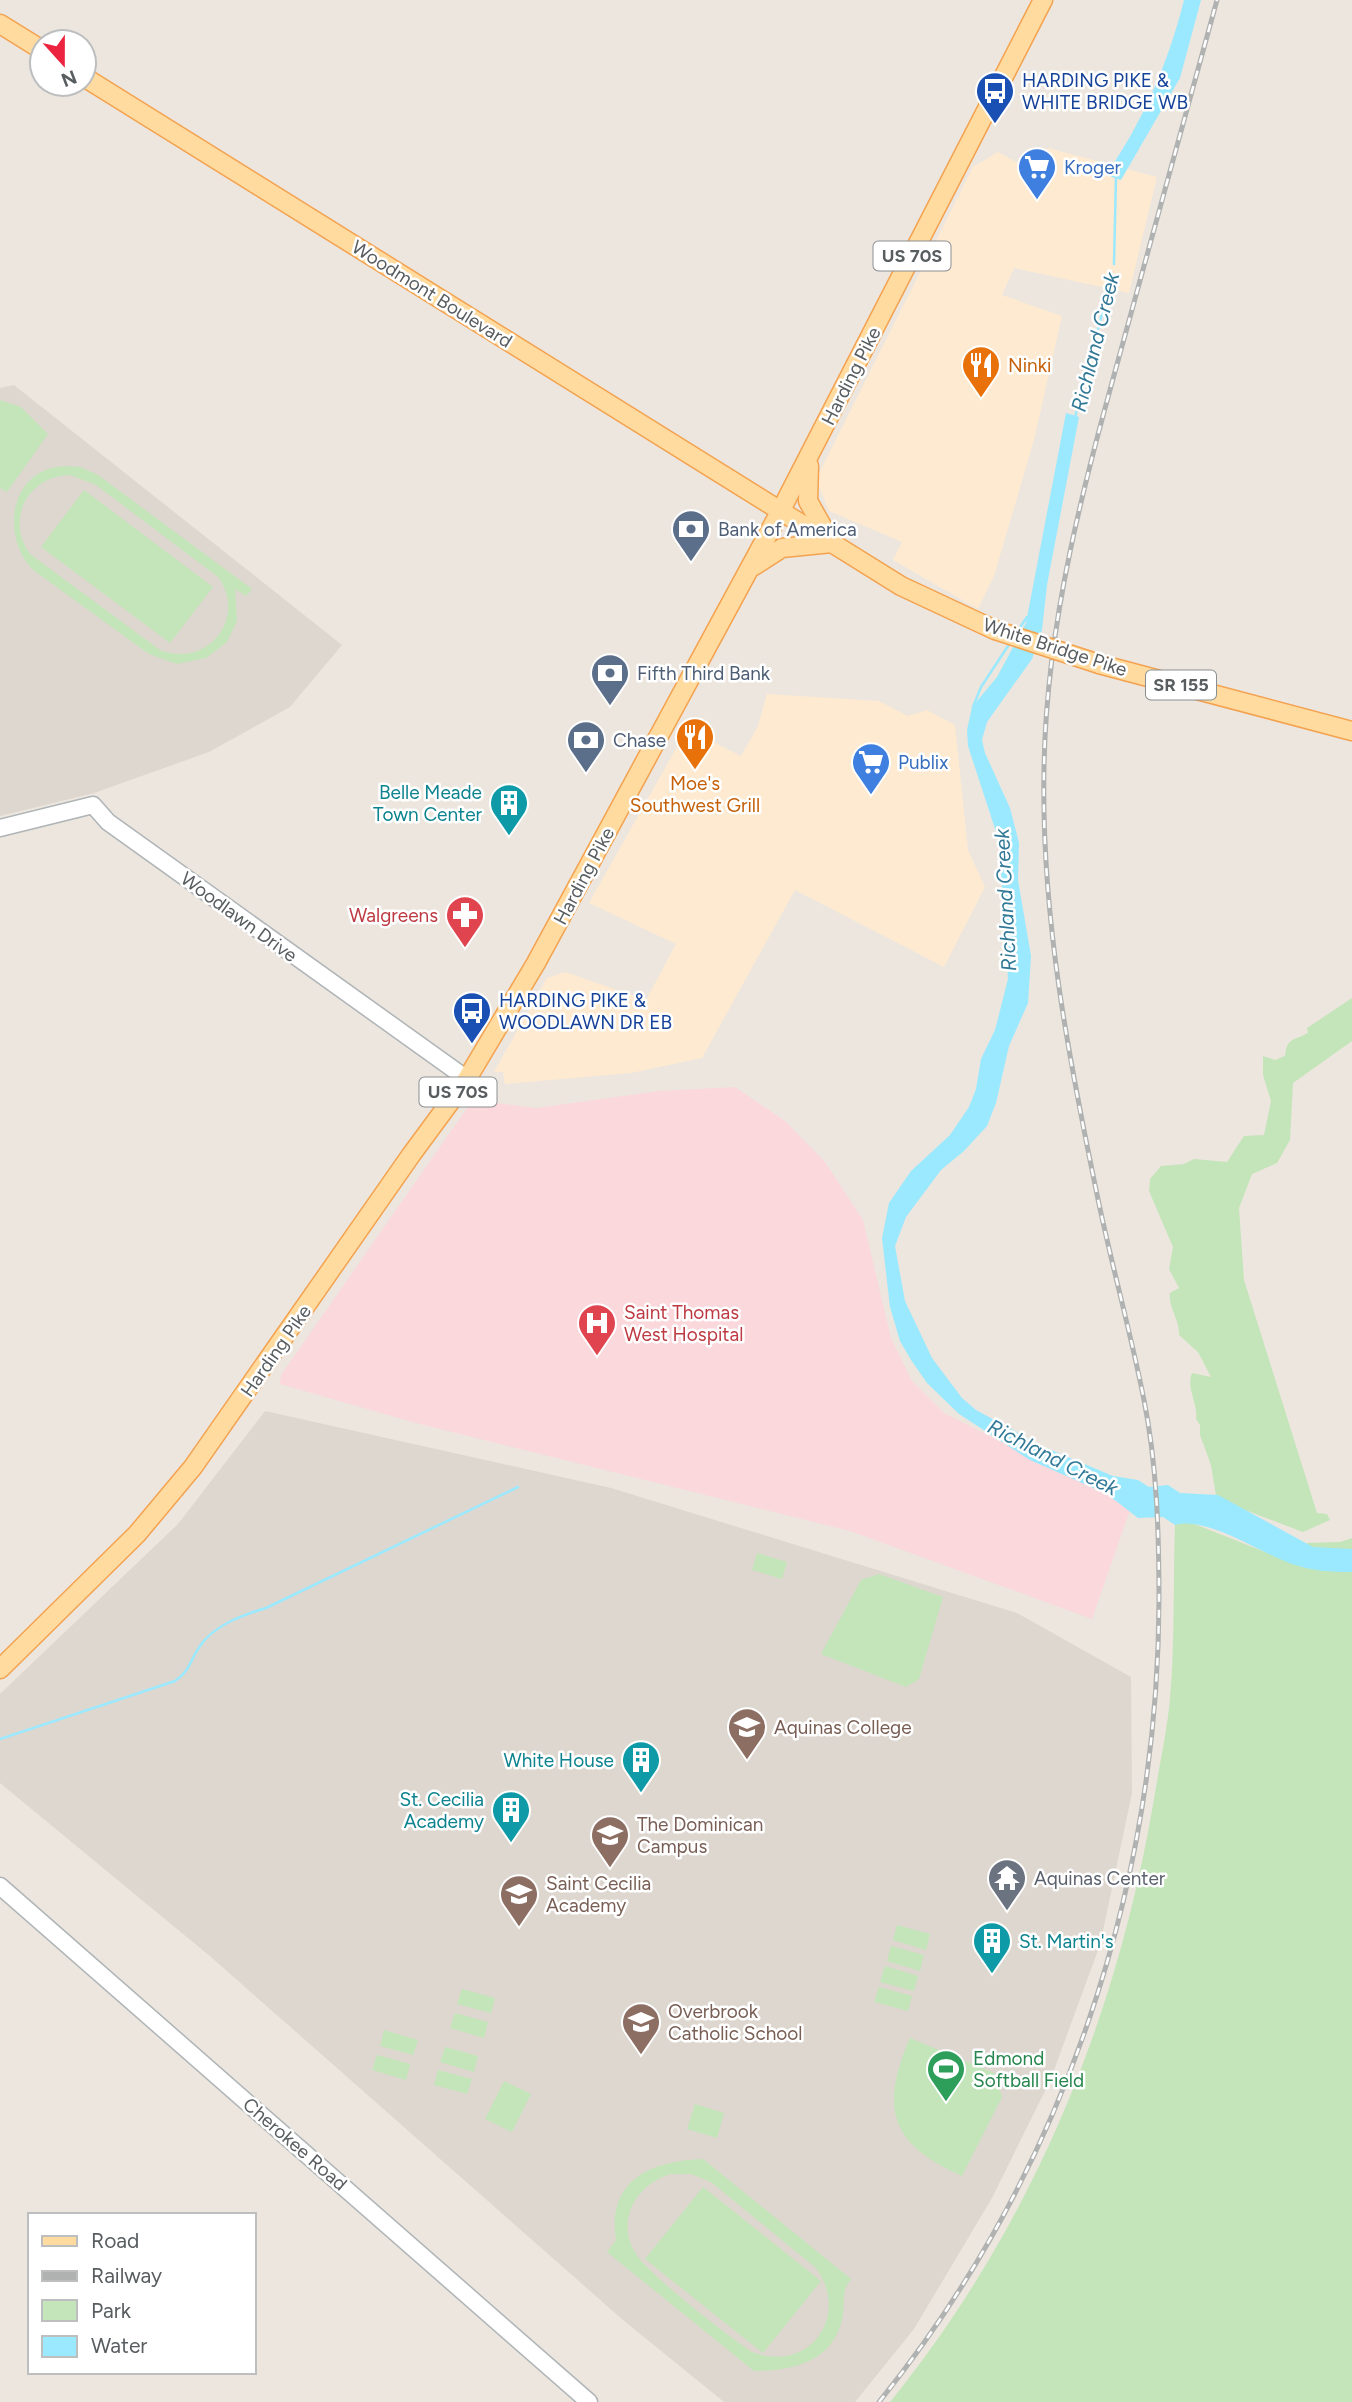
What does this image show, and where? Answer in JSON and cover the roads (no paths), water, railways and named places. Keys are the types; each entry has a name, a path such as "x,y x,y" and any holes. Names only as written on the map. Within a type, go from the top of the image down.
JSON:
{"main road":[{"name":"Harding Pike","path":"0,1669 137,1534 193,1467 467,1079 536,963 810,456 1043,0"},
{"path":"0,24 28,41"},
{"name":"Woodmont Boulevard","path":"98,86 780,512"},
{"path":"744,577 757,562 782,548 832,543 808,501 810,456"},
{"name":"White Bridge Pike","path":"780,512 901,586 995,630 1099,664 1352,731"}],"street":[{"name":"Woodlawn Drive","path":"0,828 93,805 108,822 467,1079"},
{"name":"Cherokee Road","path":"0,1886 589,2402"}],"water":[{"path":"1184,0 1201,0 1180,78 1121,180 1106,175 1132,134 1153,91"},
{"path":"1066,413 1079,417 1047,585 1042,630 1032,659 987,722 982,740 985,753 1010,808 1019,843 1018,880 1031,956 1028,1003 1009,1046 996,1103 987,1126 964,1151 941,1170 906,1217 895,1246 905,1301 932,1358 962,1398 976,1410 1044,1447 1113,1476 1138,1480 1149,1487 1168,1485 1180,1493 1218,1495 1313,1547 1352,1549 1352,1572 1322,1571 1299,1566 1203,1526 1175,1525 1163,1517 1138,1518 1107,1494 1030,1460 959,1414 927,1383 900,1341 890,1307 882,1238 889,1203 911,1171 950,1135 969,1107 976,1089 981,1059 995,1030 1008,979 999,841 968,746 967,730 972,707 997,677 1026,623"}],"waterway":[{"name":"Richland Creek","path":"1114,264 1116,176"},
{"name":"Richland Creek","path":"1075,417 1108,291"},
{"name":"Richland Creek","path":"1017,632 1027,617"},
{"name":"Richland Creek","path":"973,707 981,687 1010,643"},
{"path":"0,1739 175,1681 187,1669 206,1639 221,1627 518,1487"},
{"name":"Richland Creek","path":"1178,1504 1192,1507"}],"railway":[{"path":"879,2402 944,2314 1000,2222 1048,2125 1087,2025 1118,1921 1141,1816 1154,1708 1159,1600 1154,1474 1144,1400 1099,1204 1059,988 1044,824 1046,714 1060,605 1082,498 1217,0"}],"place":[{"name":"HARDING PIKE & WHITE BRIDGE WB","path":"995,125"},
{"name":"Kroger","path":"1037,201"},
{"name":"Ninki","path":"981,399"},
{"name":"Bank of America","path":"691,563"},
{"name":"Fifth Third Bank","path":"610,707"},
{"name":"Moe's Southwest Grill","path":"695,771"},
{"name":"Chase","path":"586,774"},
{"name":"Publix","path":"871,796"},
{"name":"Belle Meade Town Center","path":"509,837"},
{"name":"Walgreens","path":"465,949"},
{"name":"HARDING PIKE & WOODLAWN DR EB","path":"472,1045"},
{"name":"Saint Thomas West Hospital","path":"597,1357"},
{"name":"Aquinas College","path":"747,1761"},
{"name":"White House","path":"641,1794"},
{"name":"St. Cecilia Academy","path":"511,1844"},
{"name":"The Dominican Campus","path":"610,1869"},
{"name":"Aquinas Center","path":"1007,1912"},
{"name":"Saint Cecilia Academy","path":"519,1928"},
{"name":"St. Martin's","path":"992,1975"},
{"name":"Overbrook Catholic School","path":"641,2056"},
{"name":"Edmond Softball Field","path":"946,2103"}]}
